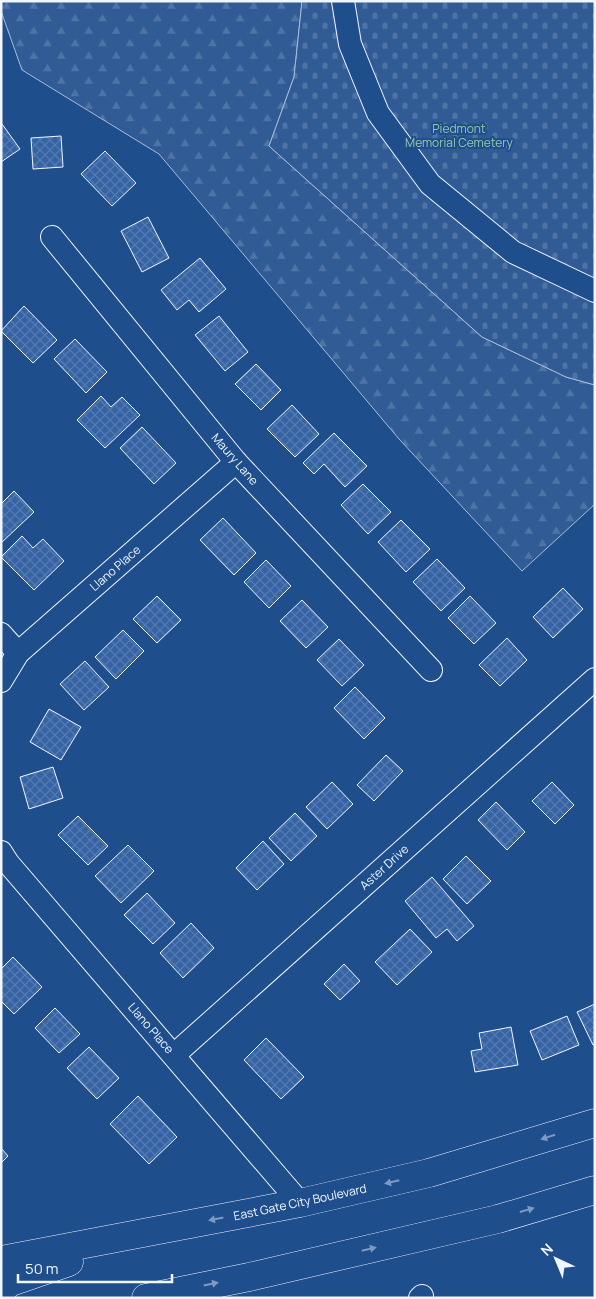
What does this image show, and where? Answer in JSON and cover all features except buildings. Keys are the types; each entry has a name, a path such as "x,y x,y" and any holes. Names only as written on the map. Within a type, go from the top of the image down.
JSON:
{"main road":[{"name":"East Gate City Boulevard","path":"1,1260 300,1203 429,1173 595,1123"},
{"path":"146,1298 498,1219 595,1190"},
{"path":"1,1292 8,1283 140,1234"}],"street":[{"path":"343,1 350,44 378,113 430,184 513,252 595,291"},
{"name":"Maury Lane","path":"52,237 236,462 431,670"},
{"name":"Llano Place","path":"1,681 18,653 236,462"},
{"path":"1,634 18,653"},
{"name":"Aster Drive","path":"174,1055 595,679"},
{"name":"Llano Place","path":"1,852 8,863 300,1203"}],"green space":[{"path":"1,1 302,1 294,77 269,146 482,337 566,377 595,385 595,504 522,571 399,439 159,154 22,70 1,11"},
{"name":"Piedmont Memorial Cemetery","path":"302,1 595,1 595,385 566,377 482,337 269,146 294,77"}]}
